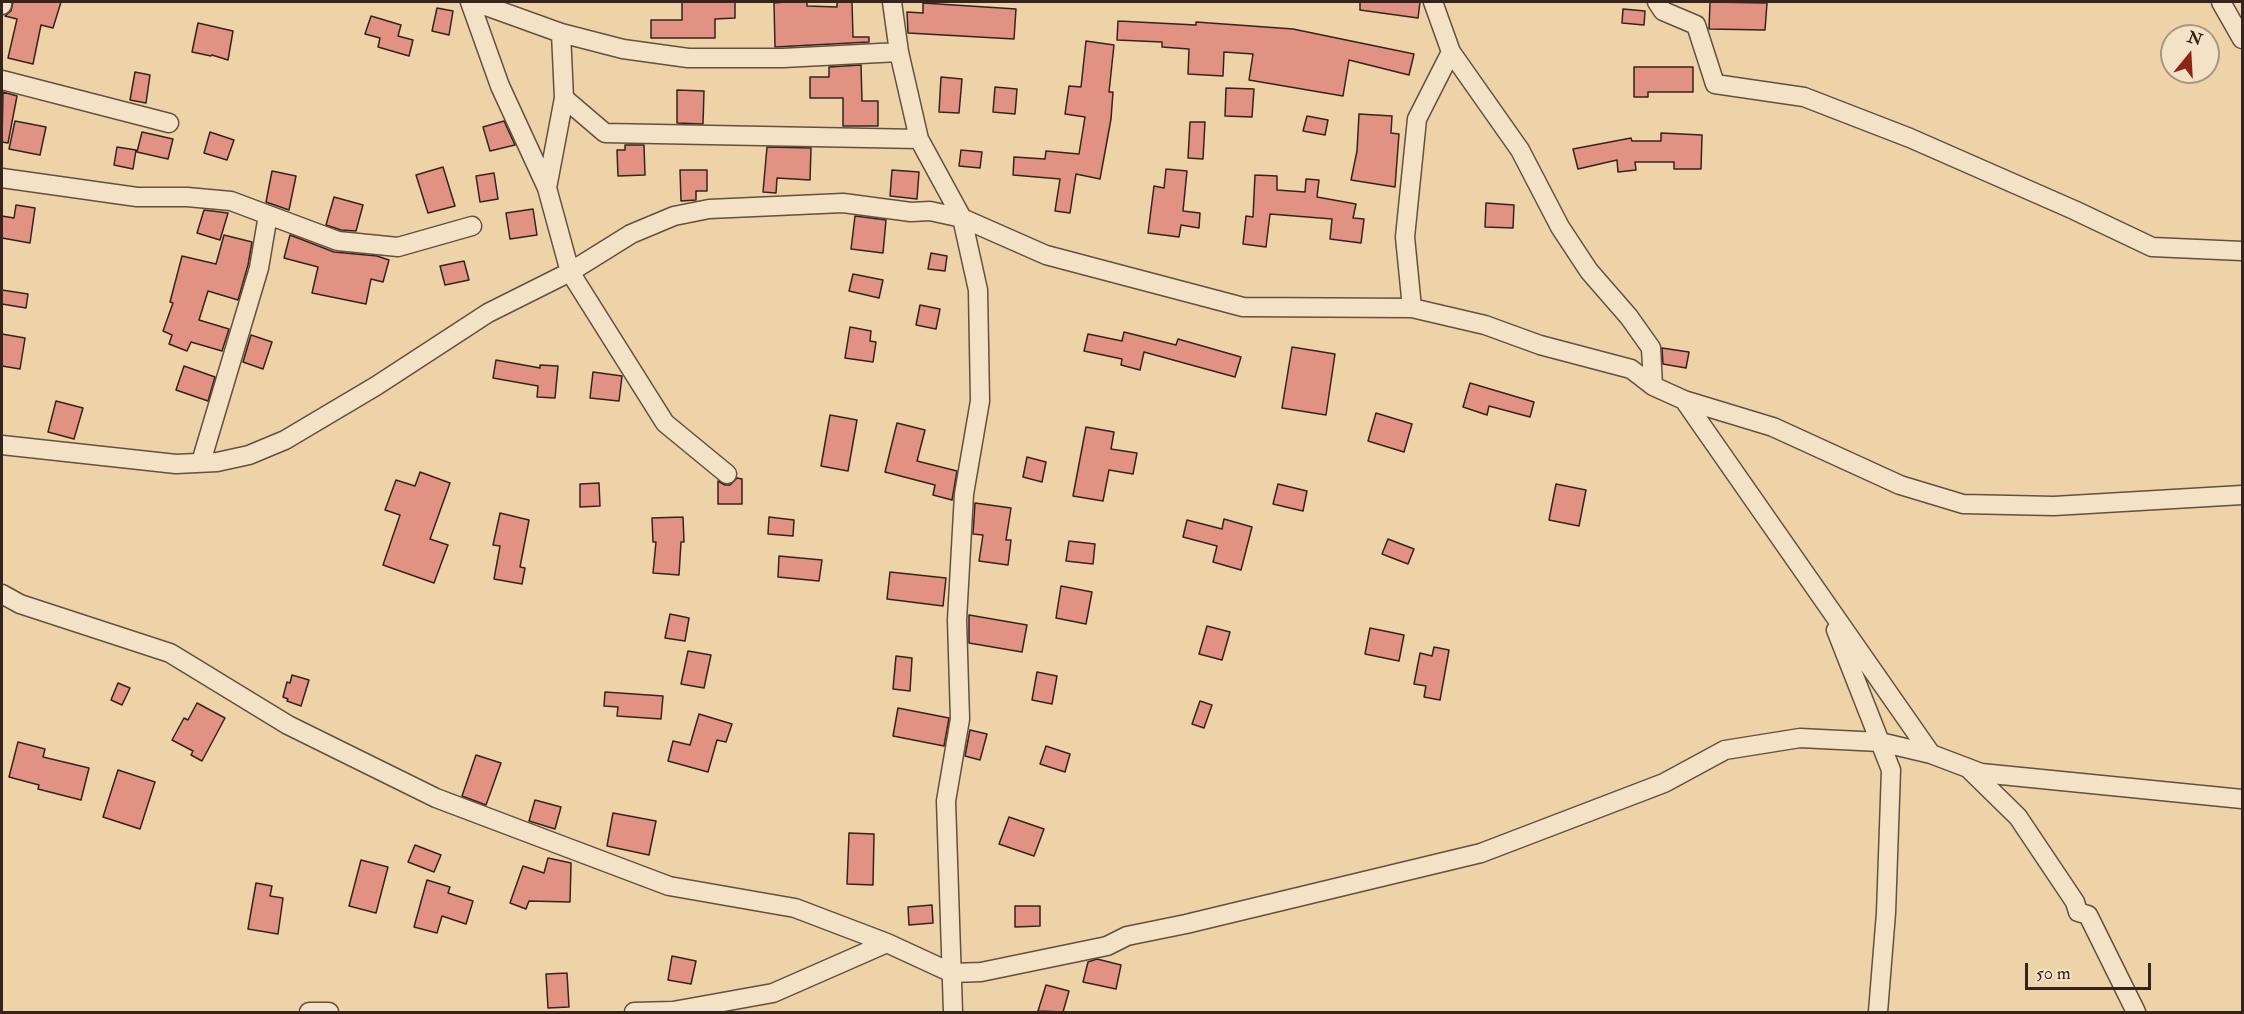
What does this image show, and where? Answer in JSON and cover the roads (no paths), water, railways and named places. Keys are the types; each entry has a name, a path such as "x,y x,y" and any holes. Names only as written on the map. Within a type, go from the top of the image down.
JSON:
{"street":[{"path":"470,2 500,86 547,188 570,272 665,423 727,474"},
{"path":"475,2 561,33 623,49 688,58 783,58 899,52"},
{"path":"892,2 899,52 920,140 962,218 978,290 980,401 964,494 957,620 960,719 946,801 954,1012"},
{"path":"1433,2 1451,52 1520,150 1560,227 1589,271 1629,317 1651,348 1653,386"},
{"path":"1658,2 1663,11 1696,25 1715,84 1804,97 1910,138 2152,247 2242,251"},
{"path":"2221,2 2242,39"},
{"path":"547,188 564,98 561,33"},
{"path":"1412,308 1405,237 1417,119 1451,52"},
{"path":"2,81 169,123"},
{"path":"564,98 605,133 920,140"},
{"path":"2,178 137,197 187,197 231,201 338,241 398,247 472,226"},
{"path":"2,445 176,464 217,462 249,455 285,440 376,386 488,313 570,272 631,234 674,216 709,208 843,203 911,212 930,211 962,218 1046,255 1243,307 1412,308 1485,325 1540,345 1631,369 1653,386 1684,400 1773,427 1900,485 1963,504 2054,506 2242,495"},
{"path":"201,462 259,268 268,215"},
{"path":"1684,400 1931,754"},
{"path":"2,594 20,604 170,653 288,725 436,798 669,886 795,908 887,943 952,973 981,972 1107,946 1127,936 1481,853 1659,785 1725,750 1800,738 1880,742 1931,754 1981,773 2242,799"},
{"path":"1826,603 1891,770 1886,913 1878,1012"},
{"path":"1969,769 2018,817 2075,902 2078,912 2088,915 2136,1012"},
{"path":"634,1012 673,1011 773,993 887,943"},
{"path":"309,1012 329,1012"}]}
